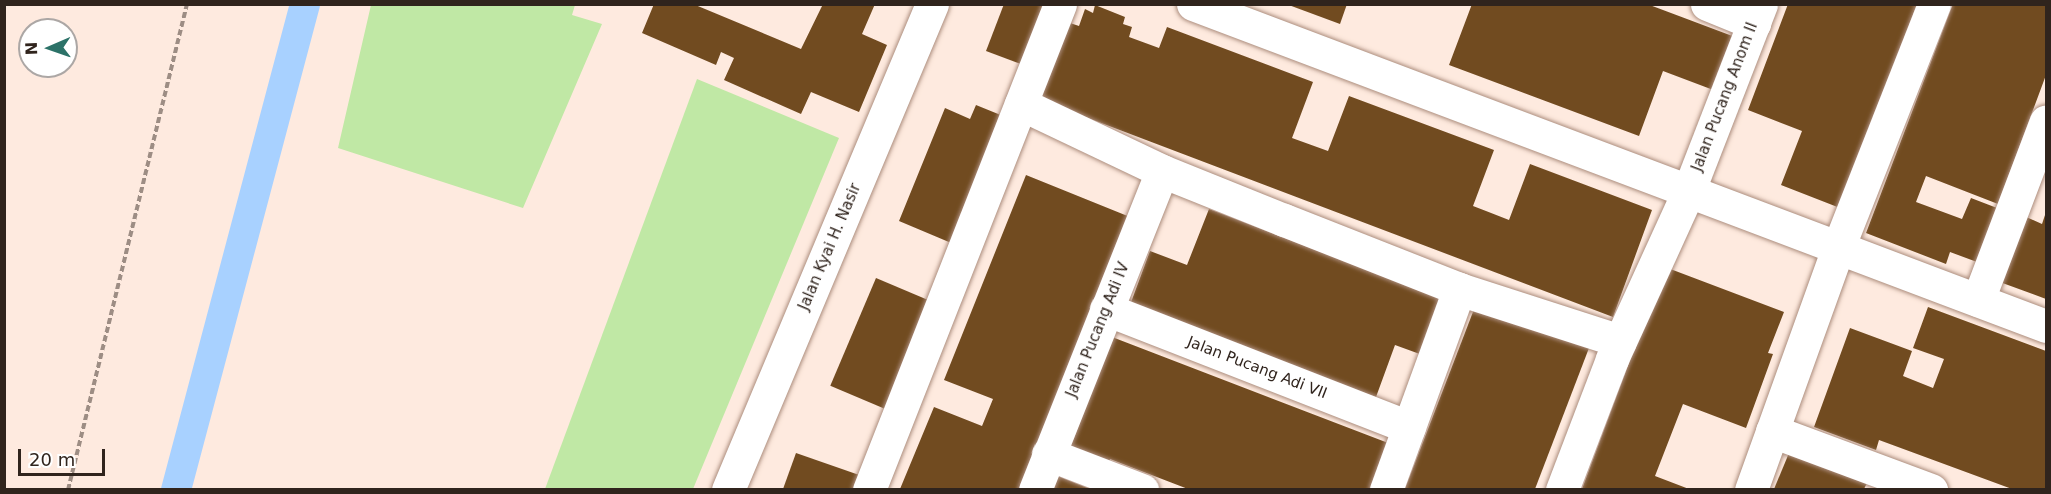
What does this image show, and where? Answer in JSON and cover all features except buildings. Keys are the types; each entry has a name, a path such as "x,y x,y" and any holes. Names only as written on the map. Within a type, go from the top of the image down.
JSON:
{"street":[{"name":"Jalan Kyai H. Nasir","path":"728,489 932,4"},
{"path":"869,489 1060,4"},
{"path":"1193,4 2046,326"},
{"path":"1707,4 1758,14"},
{"path":"1750,489 1838,248 1934,4"},
{"name":"Jalan Pucang Anom II","path":"1562,489 1620,341 1689,190 1758,14"},
{"path":"1021,104 1162,171 1459,289 1620,341"},
{"path":"1978,300 2040,158 2046,121"},
{"name":"Jalan Pucang Adi IV","path":"1035,489 1162,171"},
{"path":"1386,489 1459,289"},
{"name":"Jalan Pucang Adi VII","path":"1106,309 1409,427"},
{"path":"1772,431 1931,489"},
{"path":"1048,454 1142,489"}],"path":[{"path":"68,489 187,4"}],"green space":[{"path":"371,5 575,5 572,15 602,24 523,208 338,148"},
{"path":"697,79 839,138 693,489 545,489"}],"waterway":[{"path":"176,490 305,4"}]}
